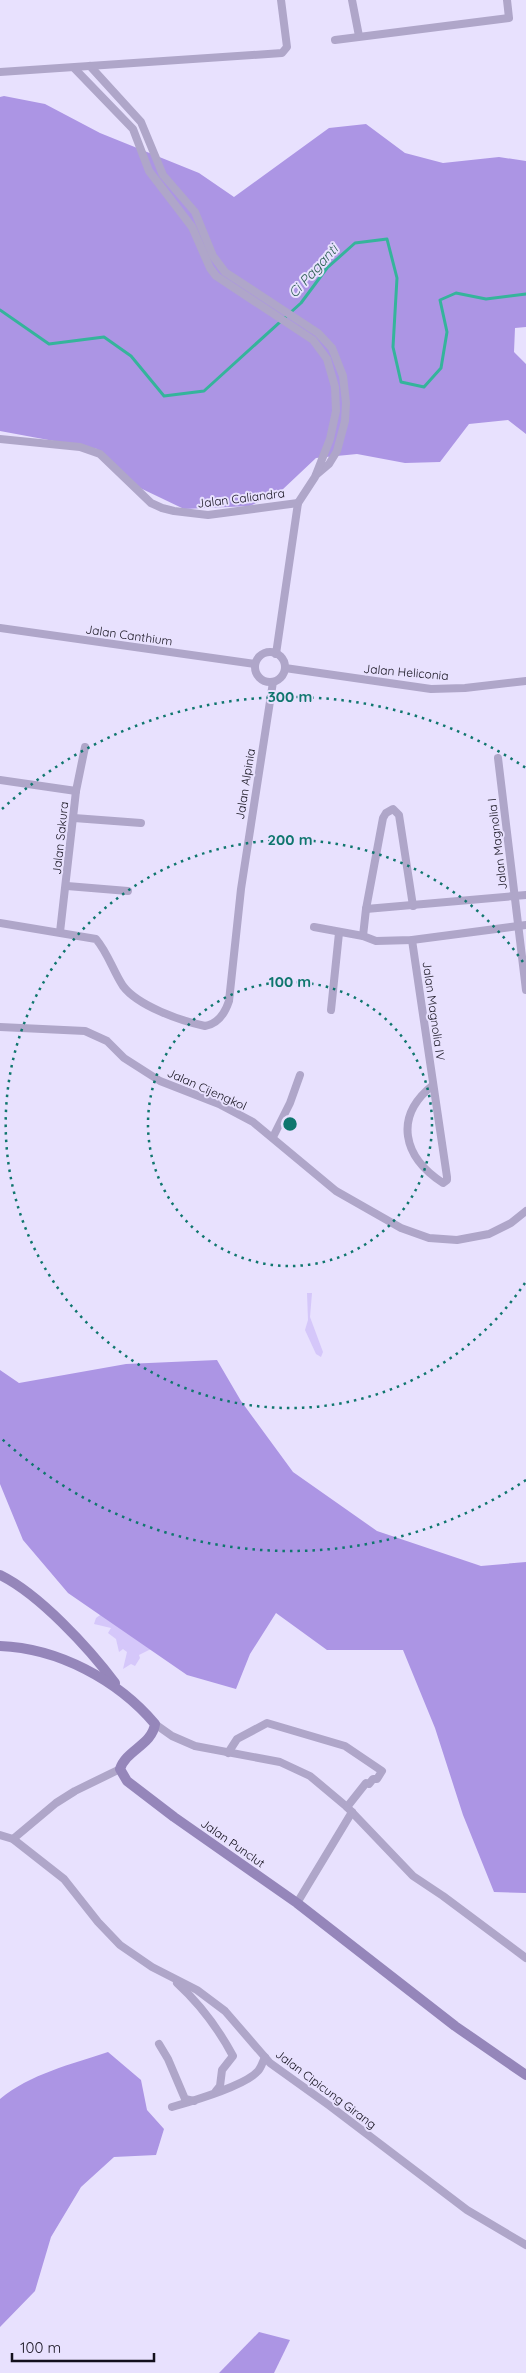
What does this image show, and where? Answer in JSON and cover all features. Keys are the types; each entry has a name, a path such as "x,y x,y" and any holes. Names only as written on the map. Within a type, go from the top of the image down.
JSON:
{"main road":[{"path":"0,1575 18,1584 41,1604 99,1662 120,1690"},
{"path":"0,1646 41,1652 98,1676 120,1690 142,1709 155,1724 154,1732 123,1760 120,1770"},
{"name":"Jalan Punclut","path":"120,1770 127,1781 174,1817 298,1903 455,2026 526,2075"}],"street":[{"path":"0,72 75,69 90,66 282,53 287,47 281,0"},
{"path":"352,0 359,36"},
{"path":"335,40 509,18 507,0"},
{"path":"90,66 141,122 163,175 196,212 214,256 225,272 316,336 327,359 337,398 330,439 315,477 298,503 276,654"},
{"path":"75,69 133,129 149,171 192,227 216,276 316,336 325,339 336,356 343,376 346,403 343,435 337,451 328,464 315,477"},
{"name":"Jalan Caliandra","path":"0,439 80,447 100,454 151,503 174,511 208,515 298,503"},
{"name":"Jalan Canthium","path":"0,628 255,664"},
{"path":"266,653 276,654 284,662 284,668 281,677 272,682 259,677 255,664 261,655 266,653"},
{"name":"Jalan Heliconia","path":"284,668 431,688 465,688 526,681"},
{"name":"Jalan Alpinia","path":"60,932 96,939 105,950 124,986 142,1001 169,1015 199,1025 210,1025 226,1011 229,1001 241,889 272,682"},
{"name":"Jalan Sakura","path":"60,932 67,886 76,791 85,747"},
{"name":"Jalan Magnolia I","path":"498,758 526,990"},
{"path":"0,780 76,791"},
{"path":"362,936 383,818 386,813 393,809 399,815 413,906"},
{"path":"74,818 141,823"},
{"path":"67,886 128,891"},
{"path":"366,909 526,895"},
{"path":"0,923 60,932"},
{"path":"314,927 376,940 412,940 526,925"},
{"path":"331,1010 339,933"},
{"name":"Jalan Magnolia IV","path":"412,940 447,1177 447,1180 443,1183 419,1164 413,1156 408,1138 410,1116 415,1103 433,1085"},
{"name":"Jalan Cijengkol","path":"0,1027 85,1031 107,1041 124,1058 160,1081 219,1104 252,1122 273,1137 289,1153 336,1191 401,1228 429,1238 457,1240 489,1234 511,1222 526,1210"},
{"path":"273,1137 290,1103 300,1075"},
{"path":"228,1753 237,1739 267,1723 345,1746 382,1771 377,1778 373,1779 369,1784 366,1783 298,1903"},
{"path":"155,1724 172,1736 194,1746 280,1762 310,1776 350,1809 413,1876 526,1958"},
{"path":"0,1836 13,1839 56,1803 75,1791 120,1770"},
{"name":"Jalan Cipicung Girang","path":"13,1839 64,1879 98,1922 120,1944 152,1968 197,1990 225,2012 264,2057 467,2210 526,2245"},
{"path":"170,1976 194,1998 215,2024 234,2056 222,2070 220,2086 216,2092"},
{"path":"159,2044 168,2058 185,2098 194,2101"},
{"path":"172,2108 216,2092 224,2091 258,2071 264,2057"}],"shaded area":[{"path":"4,96 45,104 100,133 199,173 234,197 329,128 366,124 405,153 443,163 499,157 526,161 526,327 515,328 514,352 526,364 526,434 508,420 469,424 440,462 405,463 357,454 316,458 281,491 250,506 184,509 138,487 97,449 0,431 0,97"},
{"path":"307,1293 312,1293 310,1317 323,1352 321,1357 316,1354 305,1330 308,1320"},
{"path":"217,1360 241,1401 293,1472 377,1531 481,1566 526,1562 526,1893 494,1892 463,1815 435,1728 403,1650 327,1650 276,1613 250,1654 236,1689 187,1675 68,1593 23,1540 0,1484 0,1370 19,1383 126,1364"},
{"path":"103,1613 151,1649 139,1655 140,1658 135,1666 131,1664 123,1669 127,1652 123,1649 119,1652 116,1639 108,1633 111,1628 94,1624 96,1618"},
{"path":"108,2052 141,2080 147,2110 164,2129 156,2155 114,2157 81,2187 51,2237 35,2291 0,2327 0,2099 38,2076"},
{"path":"259,2332 290,2340 274,2373 219,2373"}],"waterway":[{"name":"Ci Paganti","path":"0,310 49,344 104,337 131,356 164,396 204,391 301,303 327,268 355,243 387,239 397,278 393,347 401,382 424,387 441,368 447,332 440,300 456,293 486,299 526,294"}]}
